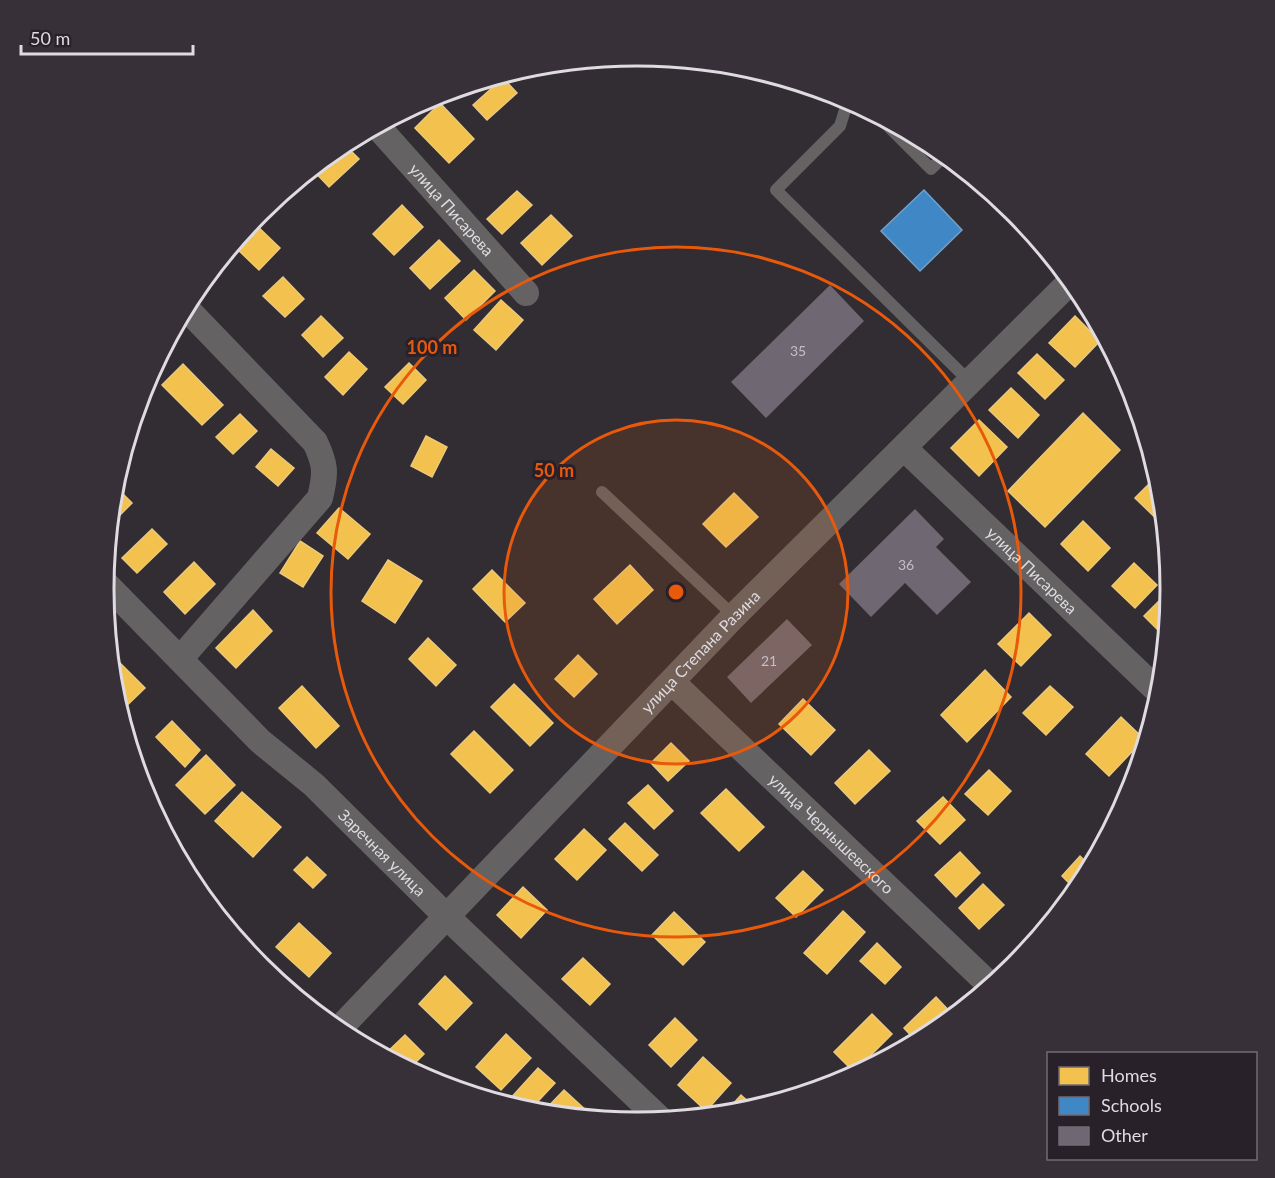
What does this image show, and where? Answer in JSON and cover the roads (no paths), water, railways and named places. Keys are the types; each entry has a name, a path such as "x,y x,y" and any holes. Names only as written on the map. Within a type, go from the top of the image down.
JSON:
{"street":[{"name":"улица Писарева","path":"383,132 526,293"},
{"name":"улица Степана Разина","path":"345,1023 734,616 1064,288"},
{"path":"180,659 320,498 325,476 324,460 315,442 193,315"},
{"name":"улица Писарева","path":"903,448 1151,685"},
{"name":"Заречная улица","path":"114,592 260,741 314,785 447,917 652,1112"},
{"name":"улица Чернышевского","path":"672,682 984,980"}],"lane":[{"path":"846,109 840,126 776,190 969,381"},
{"path":"897,135 931,169 938,162"},
{"path":"602,492 734,616"}]}
